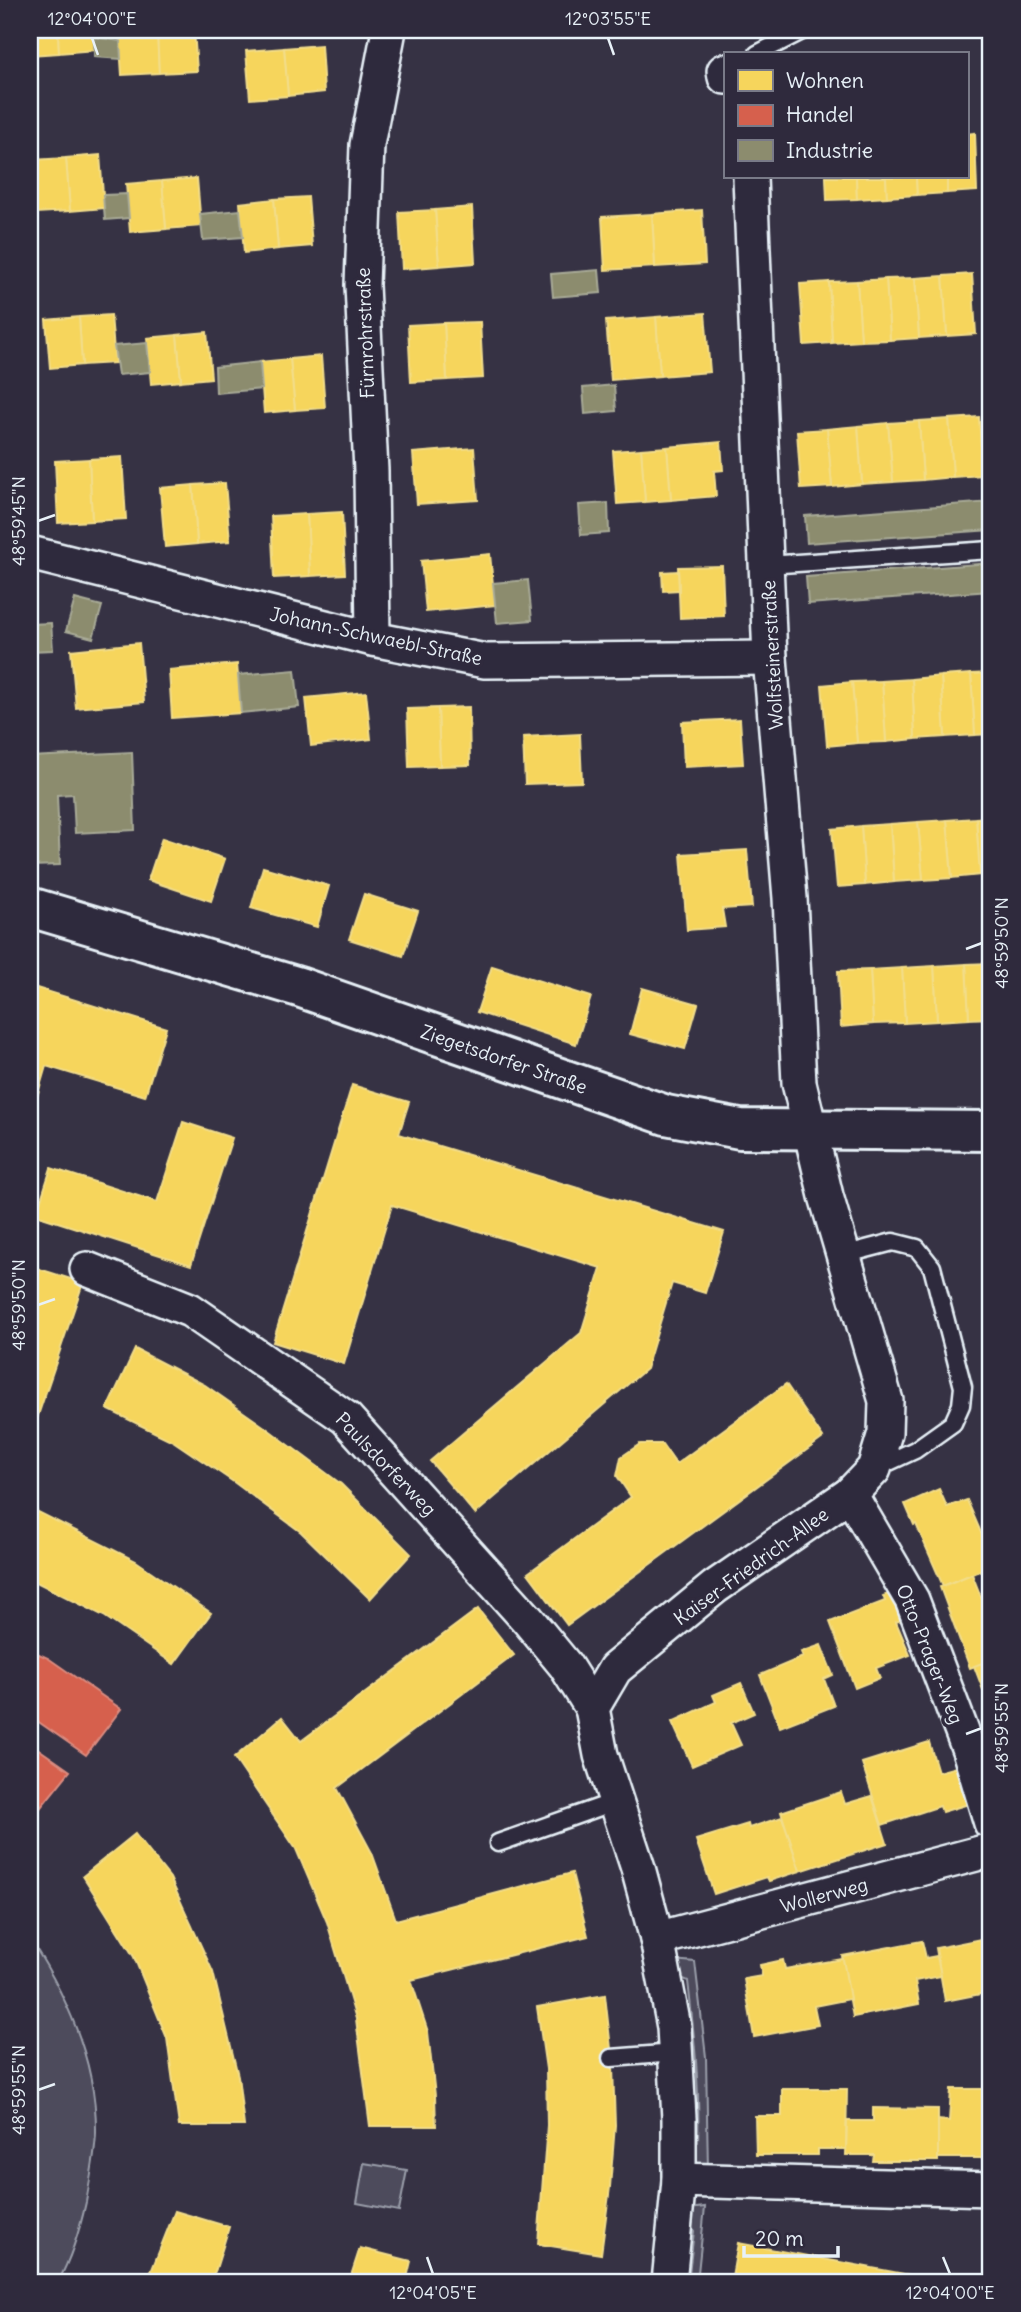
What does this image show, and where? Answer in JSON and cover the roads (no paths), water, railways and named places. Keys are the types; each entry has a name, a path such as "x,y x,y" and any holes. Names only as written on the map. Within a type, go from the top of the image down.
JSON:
{"street":[{"name":"Fürnrohrstraße","path":"373,639 372,471 362,285 368,145 389,30"},
{"name":"Wolfsteinerstraße","path":"750,178 770,658 790,898 798,1069 811,1131"},
{"name":"Johann-Schwaebl-Straße","path":"30,553 373,639 485,661 770,658"},
{"name":"Ziegetsdorfer Straße","path":"30,907 299,988 666,1115 740,1129 991,1131"},
{"name":"Kaiser-Friedrich-Allee","path":"592,1708 615,1669 715,1587 850,1494 874,1469 885,1433 886,1401 826,1196 811,1131"},
{"name":"Paulsdorferweg","path":"87,1269 190,1310 346,1418 528,1620 565,1665 592,1708"},
{"name":"Otto-Prager-Weg","path":"850,1494 912,1600 969,1750 991,1824"},
{"path":"592,1708 614,1802 638,1868 657,1939 674,2027 679,2119 678,2180 669,2282"},
{"name":"Wollerweg","path":"657,1939 991,1850"},
{"path":"678,2180 991,2189"}],"lane":[{"path":"761,52 804,30"},
{"path":"767,565 991,550"},
{"path":"843,1255 893,1242 917,1248 932,1267 963,1387 961,1405 953,1423 915,1450 874,1469"},
{"path":"498,1843 614,1802"},
{"path":"611,2057 675,2053"}]}
